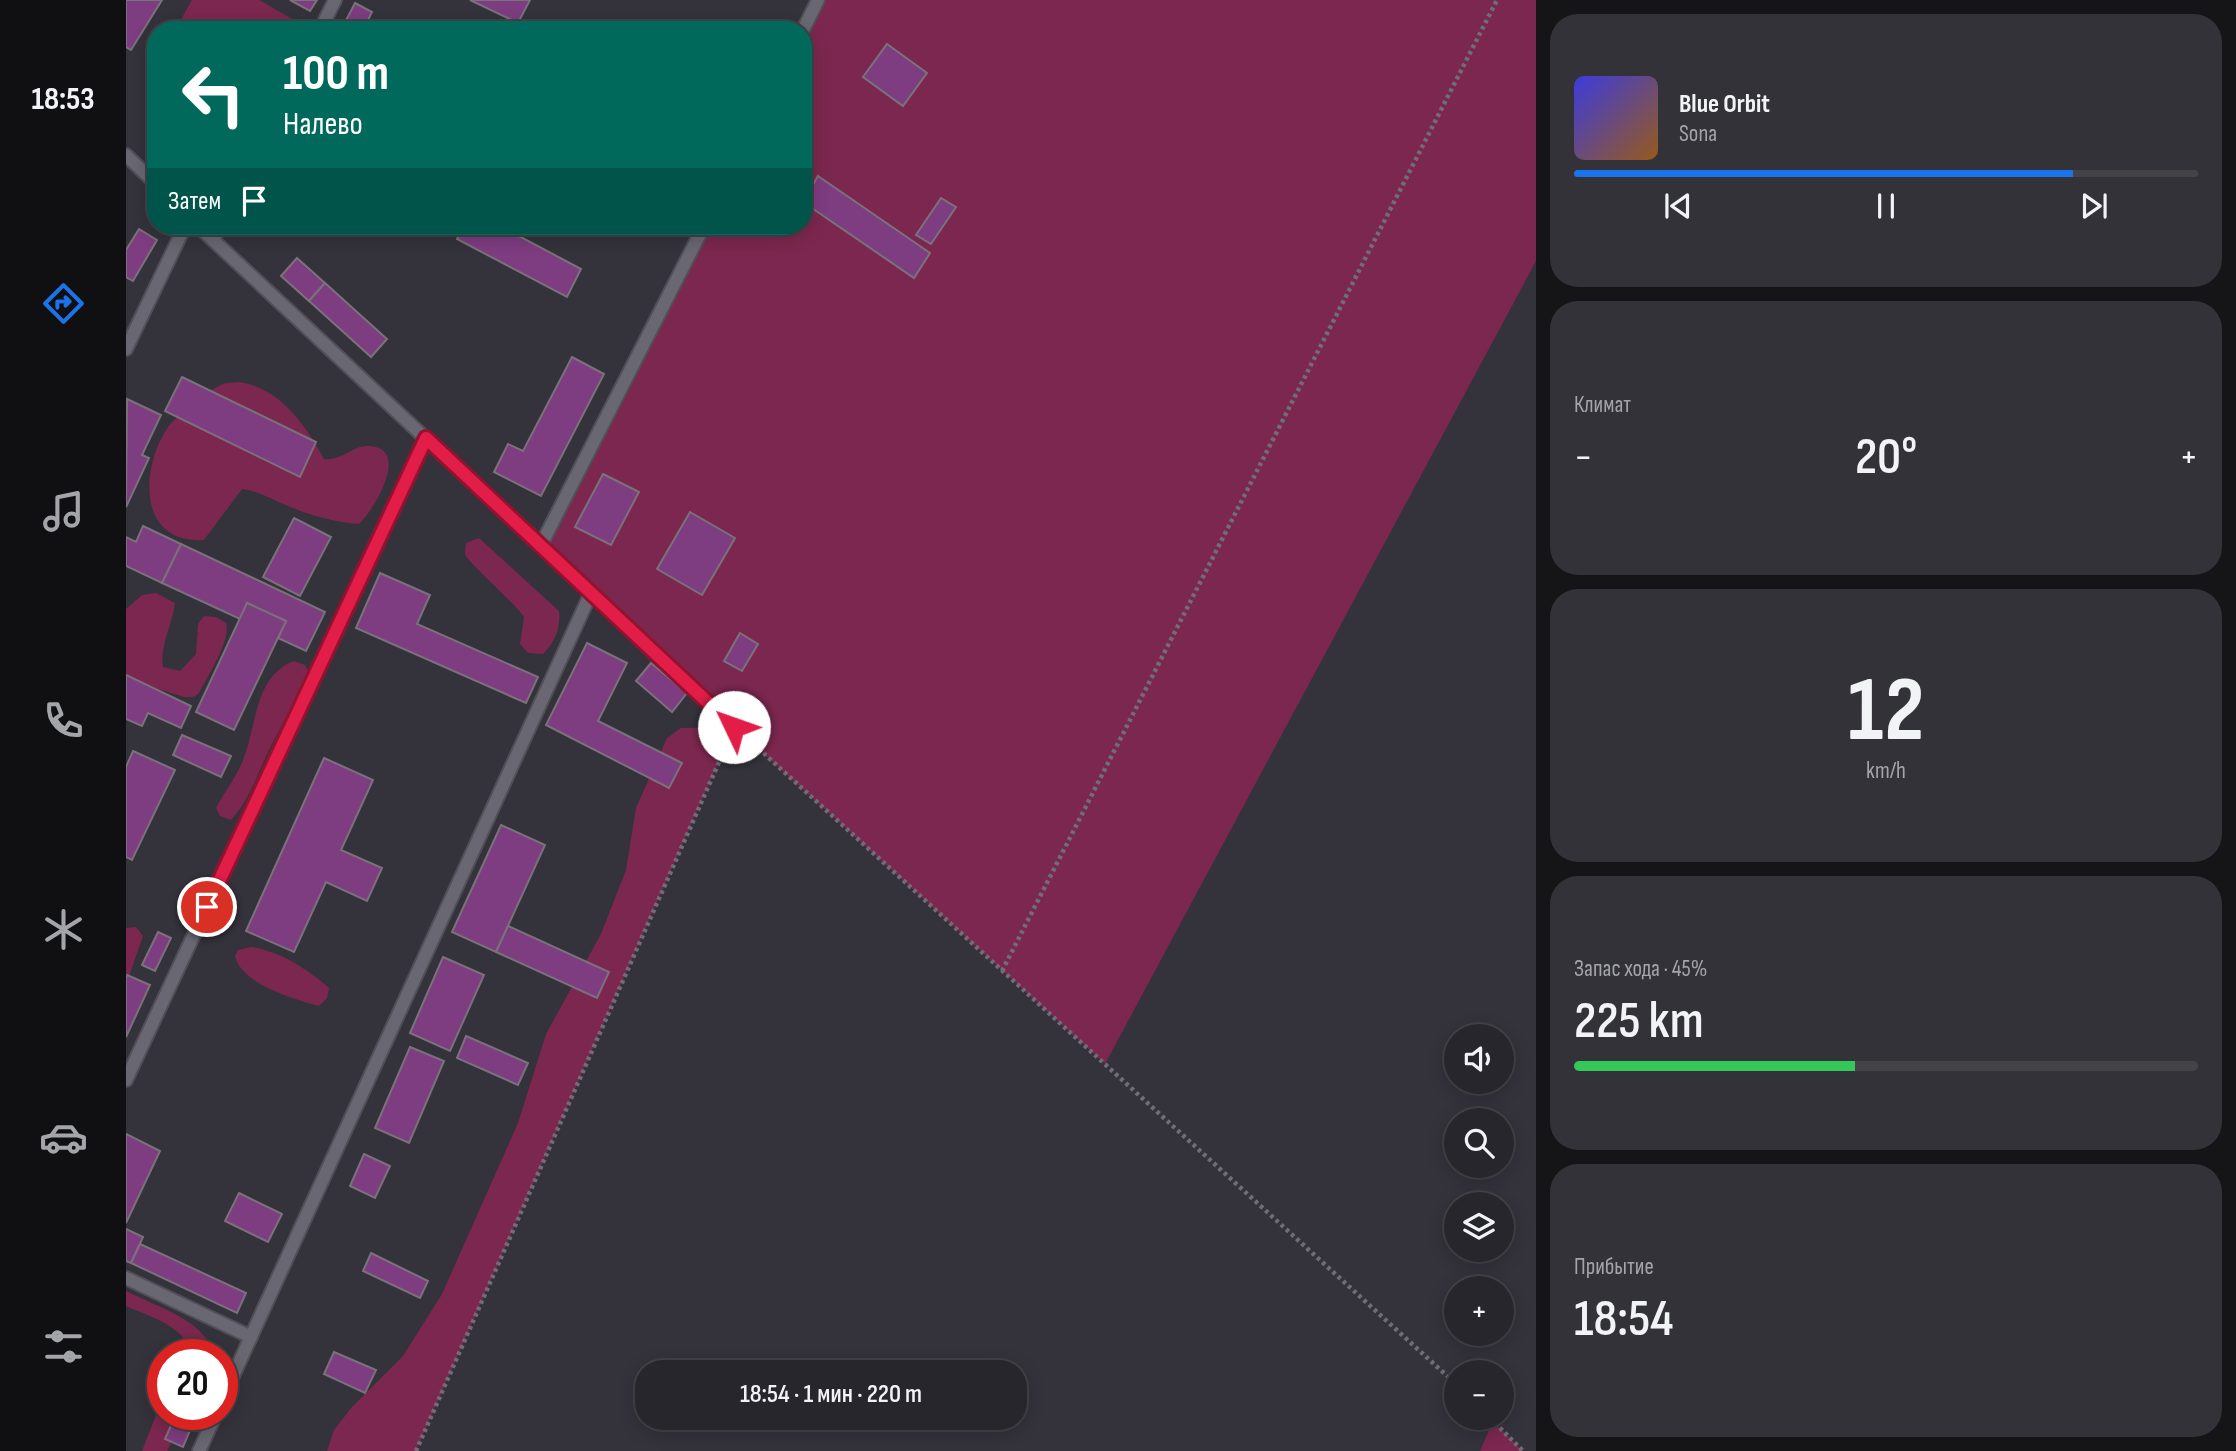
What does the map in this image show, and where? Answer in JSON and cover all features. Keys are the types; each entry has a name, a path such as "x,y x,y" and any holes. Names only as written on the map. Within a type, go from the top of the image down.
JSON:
{"lane":[{"path":"324,21 335,0"},
{"path":"808,21 818,0"},
{"path":"126,155 147,175"},
{"path":"126,349 129,335 180,235"},
{"path":"208,235 734,727"},
{"path":"213,240 216,235"},
{"path":"541,545 699,235"},
{"path":"126,1080 426,438"},
{"path":"238,1365 590,595"},
{"path":"126,1278 251,1337"},
{"path":"199,1451 209,1430"}],"path":[{"path":"1002,971 1497,0"},
{"path":"416,1451 734,727 1444,1373"},
{"path":"1502,1430 1523,1451"}],"shaded area":[{"path":"192,0 259,0 296,21 180,21"},
{"path":"818,0 1536,0 1536,261 1105,1064 734,727 541,545 699,235 812,235 812,21 808,21"},
{"path":"239,382 254,386 279,400 300,421 324,459 336,458 366,446 380,448 387,456 389,466 381,492 359,524 314,516 242,489 204,540 182,538 166,530 156,517 150,500 152,463 159,444 171,423 194,404 218,386"},
{"path":"479,538 559,611 556,634 543,654 528,653 520,644 524,617 465,554 466,543"},
{"path":"156,593 175,603 163,651 163,667 180,671 196,654 198,624 204,616 216,617 226,623 222,648 199,693 194,697 184,697 126,679 126,609 142,595"},
{"path":"294,661 305,665 309,673 305,682 244,803 231,820 220,816 216,808 243,760 264,690 281,668"},
{"path":"734,727 416,1451 327,1451 334,1430 352,1407 403,1356 442,1294 518,1123 546,1034 601,934 626,870 636,808 667,738 681,728"},
{"path":"136,927 143,936 126,985 126,928"},
{"path":"251,947 272,952 312,974 329,988 327,998 319,1006 270,989 247,975 235,956 238,950"},
{"path":"126,1291 178,1315 207,1339 184,1339 175,1329 160,1320 126,1306"},
{"path":"150,1430 178,1430 167,1451 142,1451"},
{"path":"1489,1430 1502,1430 1523,1451 1480,1451"}],"building":[{"path":"126,0 162,0 131,50 126,47"},
{"path":"290,0 317,0 310,11"},
{"path":"470,0 530,0 519,21"},
{"path":"355,3 372,12 368,21 346,21"},
{"path":"887,44 927,73 903,106 863,77"},
{"path":"818,176 930,253 914,278 812,208 812,186"},
{"path":"941,198 956,207 931,244 916,235"},
{"path":"139,229 157,240 133,281 126,277 126,250"},
{"path":"459,235 517,235 581,269 567,297 457,239"},
{"path":"297,258 325,283 309,301 281,276"},
{"path":"325,283 387,339 371,357 309,301"},
{"path":"572,357 604,374 541,496 494,472 508,444 523,451"},
{"path":"182,377 316,442 300,477 165,411"},
{"path":"127,399 161,415 142,455 149,458 126,507"},
{"path":"603,474 639,492 611,545 575,527"},
{"path":"690,512 735,538 702,595 657,569"},
{"path":"294,518 331,537 300,596 263,577"},
{"path":"143,526 181,544 162,583 126,566 126,537 136,542"},
{"path":"181,544 325,612 306,651 278,638 286,621 247,603 240,619 162,583"},
{"path":"380,573 430,595 417,624 538,677 526,703 356,628"},
{"path":"247,603 286,621 234,730 196,712"},
{"path":"740,633 758,644 742,671 724,661"},
{"path":"587,643 627,663 598,721 682,763 669,788 546,725"},
{"path":"651,663 687,693 672,712 636,681"},
{"path":"126,675 191,706 181,728 148,713 142,726 126,719"},
{"path":"182,735 231,756 221,777 173,755"},
{"path":"133,751 175,770 132,860 126,857 126,767"},
{"path":"324,758 373,780 341,850 382,868 367,901 326,882 294,952 246,931"},
{"path":"501,825 545,845 496,952 452,932"},
{"path":"508,926 609,972 597,998 496,952"},
{"path":"158,932 171,938 155,971 142,965"},
{"path":"443,957 484,975 450,1051 410,1033"},
{"path":"127,975 150,985 126,1037 126,977"},
{"path":"466,1036 528,1063 518,1085 457,1058"},
{"path":"410,1047 444,1061 409,1143 375,1128"},
{"path":"126,1134 160,1151 126,1223"},
{"path":"364,1154 390,1166 375,1198 350,1186"},
{"path":"239,1193 282,1214 268,1242 225,1221"},
{"path":"126,1229 143,1237 131,1263 126,1261"},
{"path":"140,1244 246,1293 237,1313 131,1263"},
{"path":"371,1253 428,1281 420,1298 363,1271"},
{"path":"334,1352 376,1370 365,1393 324,1374"},
{"path":"169,1430 190,1430 183,1447 165,1439"}],"route":[{"path":"207,907 426,438 541,545 590,595 734,727"}]}
